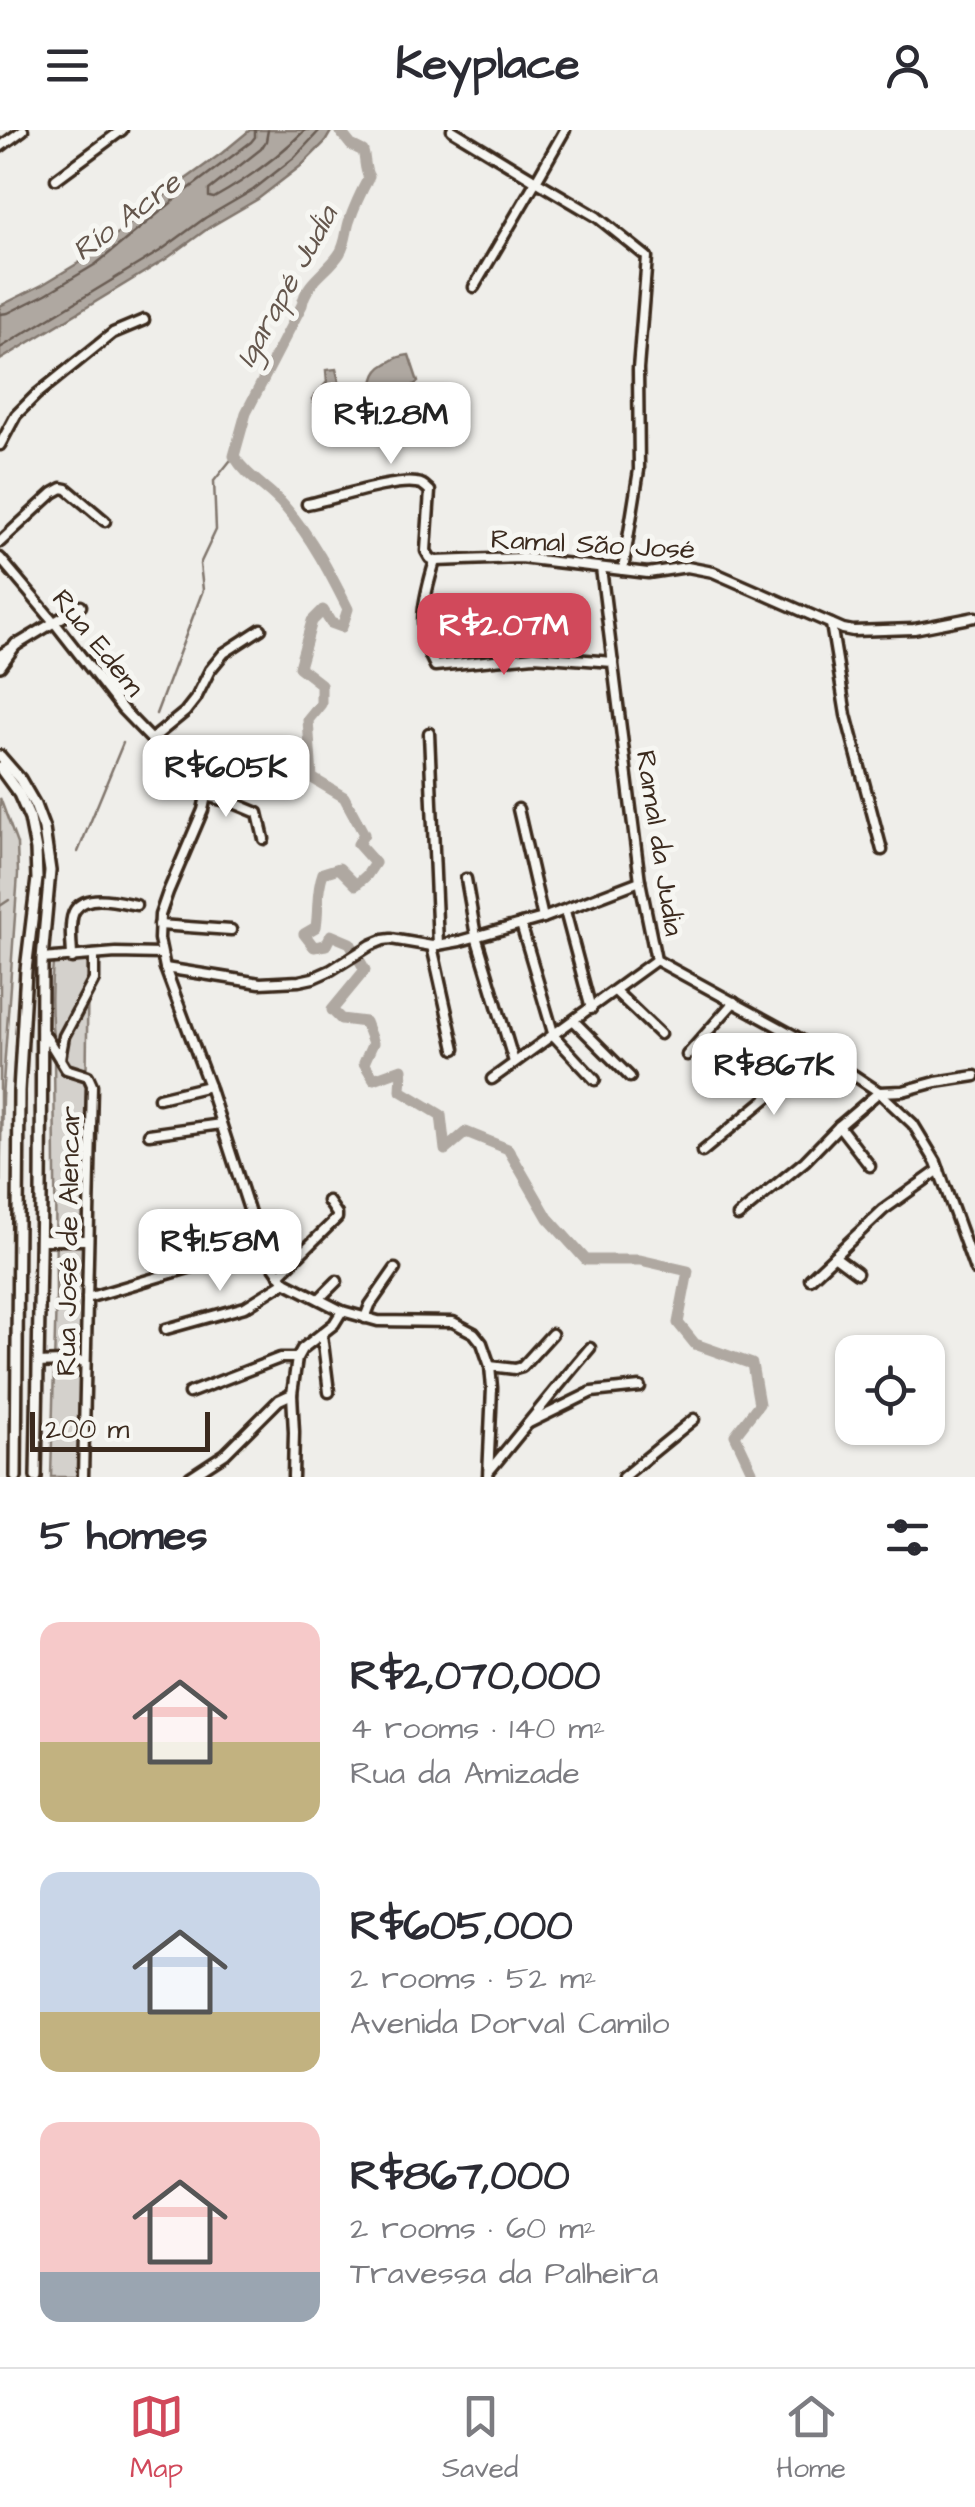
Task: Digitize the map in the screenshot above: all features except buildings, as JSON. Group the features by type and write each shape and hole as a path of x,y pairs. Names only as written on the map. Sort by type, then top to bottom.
{"main road":[{"path":"0,666 16,644"},
{"path":"2,759 35,805 46,840 50,890 42,959 36,1477"},
{"path":"2,759 26,810 36,850 37,879 26,970 19,1091 16,1477"},
{"path":"18,1197 31,1194 41,1199"},
{"path":"17,1339 29,1343 38,1336"}],"street":[{"path":"0,147 23,130"},
{"path":"56,179 122,130"},
{"path":"452,130 597,217 647,257 638,369 639,470 623,570"},
{"path":"474,288 563,133 552,130"},
{"path":"0,445 16,415 36,394 113,333 144,320"},
{"path":"307,504 376,488 420,484 430,491 426,546 430,558 436,561 422,612 434,665 534,656 613,662"},
{"path":"0,542 62,488 105,522"},
{"name":"Rua Edem","path":"0,558 123,710 206,796"},
{"name":"Ramal São José","path":"436,561 521,558 648,573 687,567 714,572 853,631 914,629 975,617"},
{"name":"Ramal da Judia","path":"601,568 640,882 656,960 795,1036 880,1092 920,1133 940,1170 975,1270"},
{"path":"0,656 81,606"},
{"path":"830,624 846,715 882,850"},
{"path":"152,740 185,712 224,653 261,629"},
{"path":"429,733 435,945 455,1049"},
{"path":"264,839 258,813 206,796 158,925 165,968 209,1086 262,1250 282,1279 342,1311 398,1323 453,1322 474,1333 490,1366 488,1474"},
{"path":"518,810 543,918"},
{"path":"466,879 476,936 514,1062"},
{"path":"165,968 270,983 313,978 372,945 391,939 435,945 476,936 543,918 640,882"},
{"path":"72,958 73,916 78,907 102,900 136,905"},
{"path":"565,910 591,1010"},
{"path":"521,924 554,1036 594,1080"},
{"path":"158,925 231,930"},
{"path":"42,959 116,952 161,954"},
{"path":"60,1059 64,1036 94,980 94,955"},
{"path":"492,1080 656,960"},
{"path":"615,991 660,1034"},
{"path":"688,1055 734,1002"},
{"path":"574,1021 630,1077"},
{"name":"Rua José de Alencar","path":"42,1030 66,1069 88,1076 92,1085 83,1477"},
{"path":"702,1152 820,1054"},
{"path":"738,1216 880,1092 975,1076"},
{"path":"159,1098 209,1086"},
{"path":"150,1134 221,1124"},
{"path":"840,1126 870,1166"},
{"path":"810,1279 884,1210 940,1170"},
{"path":"166,1328 245,1307 282,1279 337,1218 328,1201"},
{"path":"40,1240 88,1240"},
{"path":"87,1298 262,1250"},
{"path":"834,1256 857,1273"},
{"path":"365,1318 395,1269"},
{"path":"319,1300 337,1281"},
{"path":"293,1477 292,1394 296,1358 334,1324 342,1311"},
{"path":"490,1366 522,1367 552,1334"},
{"path":"322,1335 329,1392"},
{"path":"488,1474 539,1406 590,1348"},
{"path":"189,1393 280,1358 296,1358"},
{"path":"38,1363 85,1361"},
{"path":"529,1423 592,1392 640,1387"},
{"path":"190,1477 226,1454 279,1400 292,1394"},
{"path":"622,1477 694,1419"}],"shaded area":[{"path":"0,798 17,844 18,874 2,1098 0,1193"},
{"path":"88,959 81,1477 51,1477 56,1294 52,974 53,963"}],"water":[{"path":"250,130 332,130 302,165 258,199 0,360 0,306 90,256"},
{"path":"409,355 418,382 392,401 374,407 373,383 377,372 395,359"},
{"path":"336,369 344,402 341,413 328,420 318,418 312,399 327,382 326,370"}],"waterway":[{"name":"Igarapé Judia","path":"339,130 351,145 363,151 369,177 351,216 342,249 308,289 246,413 234,456 295,519 348,609 342,627 331,623 323,610 312,621 299,667 321,684 321,704 308,720 312,778 344,797 364,834 358,844 375,863 356,885 339,868 323,873 316,927 304,934 314,947 326,945 331,935 350,943 365,970 332,1010 341,1019 365,1022 373,1043 364,1063 374,1079 402,1069 401,1091 441,1115 445,1150 466,1132 508,1149 548,1218 586,1260 640,1260 688,1271 678,1323 695,1344 752,1364 759,1404 735,1435 752,1477"},
{"path":"156,714 203,590 200,564 216,530 214,481 234,456"},
{"path":"78,852 123,743"},
{"path":"0,906 9,900"}],"water label":[{"name":"Río Acre","path":"126,216"}]}
